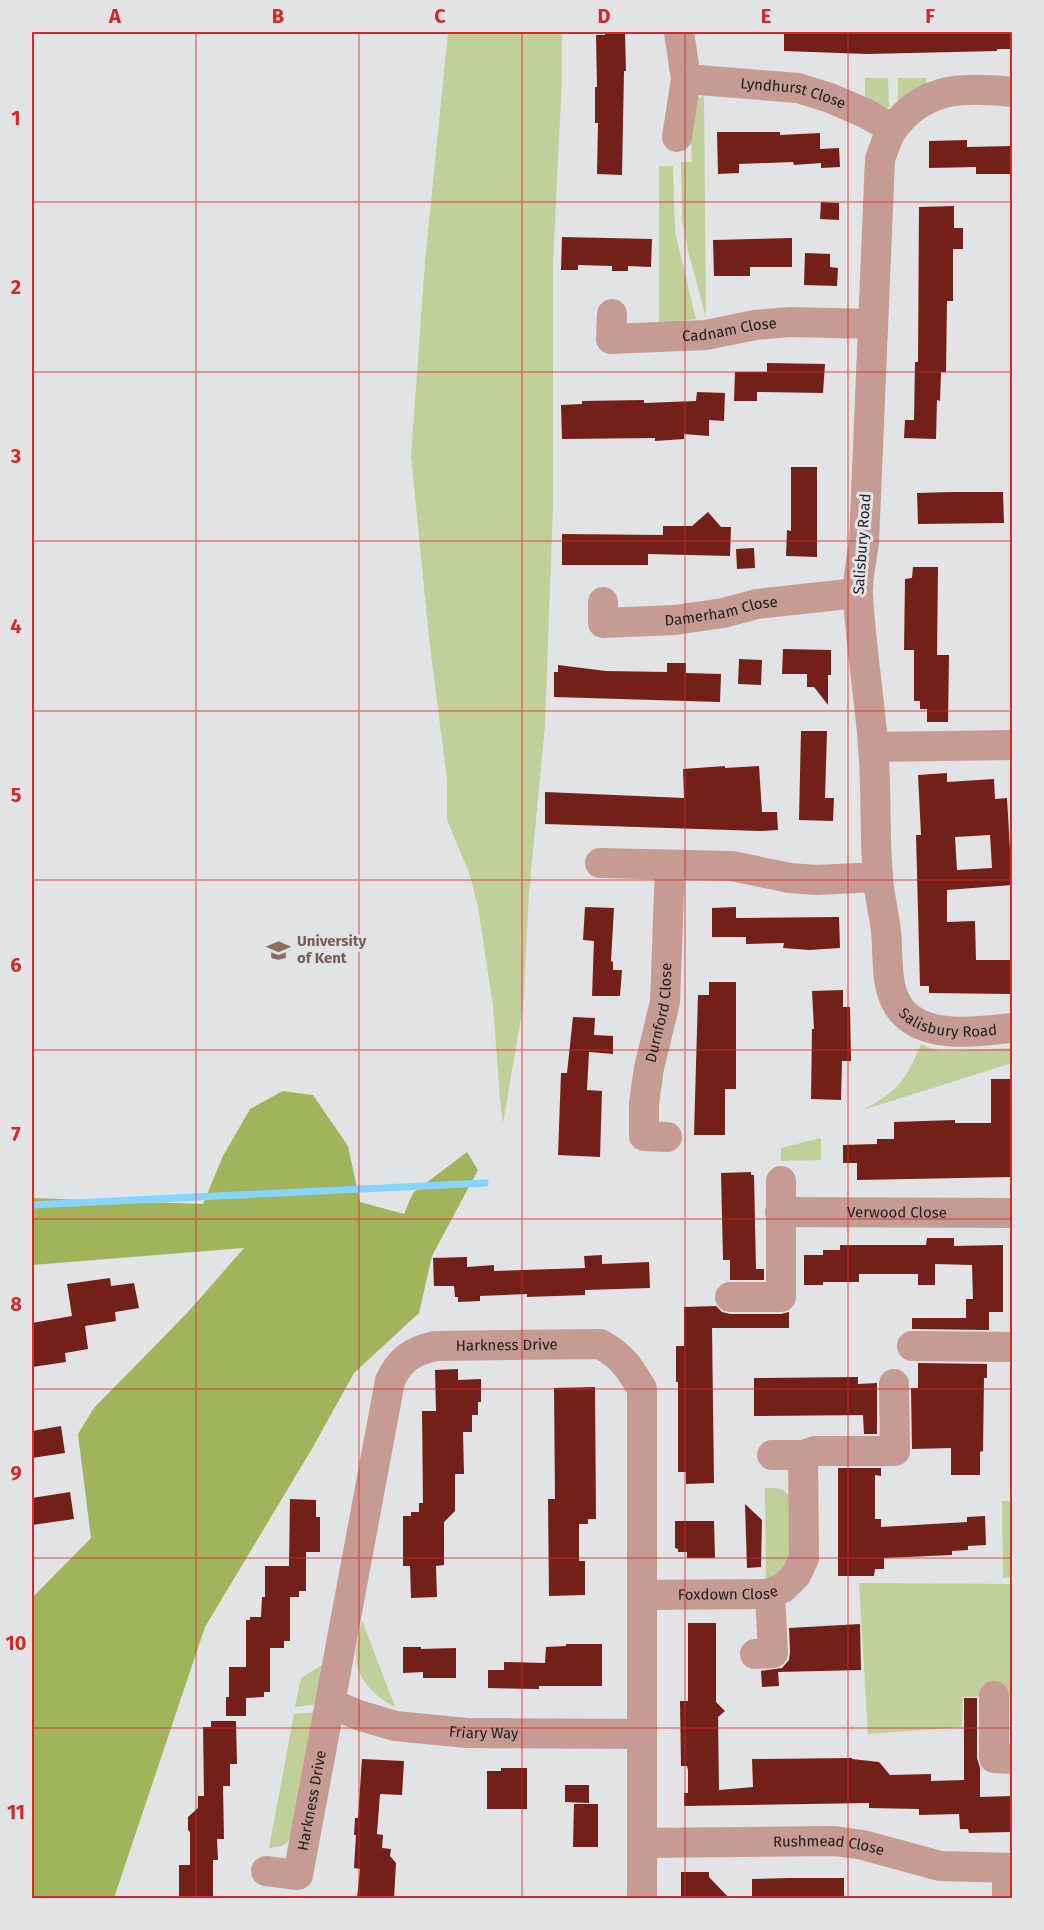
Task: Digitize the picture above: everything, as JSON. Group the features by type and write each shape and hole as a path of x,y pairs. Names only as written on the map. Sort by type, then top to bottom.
{"street":[{"path":"678,137 686,79 679,32"},
{"name":"Lyndhurst Close","path":"686,79 798,88 830,98 865,113 893,129"},
{"name":"Salisbury Road","path":"1012,92 952,90 931,97 911,110 893,129 880,159 864,542 857,593 873,747 878,877 890,983 899,1008 919,1024 958,1033 1012,1028"},
{"name":"Cadnam Close","path":"612,314 611,339 706,335 755,325 790,322 873,324"},
{"name":"Damerham Close","path":"603,602 603,623 633,623 675,620 723,613 757,604 857,593"},
{"path":"873,747 1012,745"},
{"path":"600,863 732,866 790,878 816,880 878,877"},
{"name":"Durnford Close","path":"667,1137 644,1136 644,1102 649,1068 665,1002 670,865"},
{"path":"730,1297 781,1297 781,1181"},
{"name":"Verwood Close","path":"781,1224 1012,1214"},
{"name":"Harkness Drive","path":"267,1871 298,1875 390,1381 396,1368 402,1360 421,1349 435,1346 600,1344 614,1352 628,1365 642,1389 642,1899"},
{"path":"912,1346 1012,1347"},
{"path":"772,1455 803,1455 815,1451 895,1451 894,1384"},
{"name":"Foxdown Close","path":"642,1595 771,1594 783,1588 796,1575 804,1558 803,1455"},
{"path":"754,1654 773,1653 771,1594"},
{"path":"994,1696 994,1758 1012,1759"},
{"name":"Friary Way","path":"330,1703 358,1715 395,1726 467,1733 642,1734"},
{"name":"Rushmead Close","path":"643,1843 835,1841 863,1845 940,1866 1010,1868"},
{"path":"1007,1899 1010,1868"}],"green space":[{"path":"448,32 562,32 553,264 553,506 545,725 529,893 523,1006 503,1123 493,1006 478,907 470,875 447,820 447,780 429,638 411,456 425,262"},
{"path":"865,78 888,78 889,107 882,109 865,104"},
{"path":"898,78 926,78 926,85 898,102"},
{"path":"704,95 706,317 682,220 681,162 692,162 689,103"},
{"path":"659,166 673,166 675,232 696,319 659,325"},
{"path":"921,1044 942,1051 1012,1048 1012,1063 863,1110 885,1097 900,1083 911,1067"},
{"path":"283,1091 313,1095 348,1146 360,1202 404,1214 413,1193 467,1152 478,1170 432,1256 419,1313 354,1373 313,1447 205,1627 114,1898 32,1898 32,1598 91,1538 78,1434 94,1408 188,1312 244,1248 32,1265 32,1198 203,1204 223,1156 250,1109"},
{"path":"821,1138 821,1160 781,1161 781,1148"},
{"path":"765,1488 782,1490 790,1497 793,1559 766,1584"},
{"path":"1002,1501 1012,1501 1012,1577 1003,1578"},
{"path":"859,1583 1012,1584 1012,1696 963,1697 962,1727 868,1734"},
{"path":"362,1620 395,1707 373,1692 358,1670 356,1652"},
{"path":"327,1662 319,1704 295,1707 301,1678"},
{"path":"318,1712 294,1837 282,1846 269,1848 294,1714"}],"building":[{"path":"605,32 625,32 626,71 624,71 622,175 597,174 596,35 605,35"},
{"path":"1012,32 1012,49 867,54 784,51 784,33"},
{"path":"717,132 780,132 780,135 820,133 820,149 839,148 840,167 821,168 821,163 794,165 793,162 739,164 739,173 718,174"},
{"path":"967,140 967,147 1012,146 1012,174 976,174 976,167 929,168 929,141"},
{"path":"821,202 839,203 839,220 820,219"},
{"path":"954,206 954,228 963,228 963,249 953,249 953,301 947,301 946,372 941,372 940,401 937,400 936,439 904,438 905,420 914,420 915,362 918,362 919,207"},
{"path":"562,237 652,239 651,267 628,266 628,271 612,271 612,266 578,265 578,270 561,270"},
{"path":"792,238 792,267 750,267 750,276 714,276 713,240"},
{"path":"805,253 830,254 830,267 838,268 837,286 804,285"},
{"path":"767,363 825,364 823,393 757,392 757,401 734,401 735,372 767,372"},
{"path":"697,392 725,393 724,421 709,420 709,436 684,434 684,439 655,441 655,438 562,439 561,405 582,404 582,401 644,400 644,403 696,401"},
{"path":"791,467 817,467 817,557 786,556 787,530 791,531"},
{"path":"1003,492 1004,523 918,524 917,493"},
{"path":"708,512 721,527 731,527 730,556 648,554 648,565 562,565 562,534 663,535 663,526 692,526"},
{"path":"754,548 755,568 737,569 736,549"},
{"path":"913,567 938,567 937,655 949,655 948,722 927,722 927,709 920,709 920,701 914,701 914,650 904,650 905,579 912,578"},
{"path":"783,649 831,650 828,705 814,687 807,687 807,674 782,674"},
{"path":"739,659 762,660 761,685 738,684"},
{"path":"667,663 686,663 686,673 721,674 720,702 554,697 554,672 558,672 558,665 606,671 667,672"},
{"path":"801,731 827,731 825,798 834,798 833,821 799,820"},
{"path":"725,766 725,768 759,766 762,812 777,812 778,830 545,824 545,792 684,798 683,769"},
{"path":"947,773 947,782 994,779 995,799 1007,798 1012,885 947,890 947,922 975,921 976,960 1012,960 1012,992 1010,994 929,993 929,986 920,986 916,835 921,835 918,775","holes":["990,835 992,868 957,870 955,837"]},
{"path":"585,907 614,908 611,961 613,970 622,970 620,996 592,996 594,941 583,940"},
{"path":"736,907 736,918 839,917 840,948 809,950 783,948 784,943 746,944 746,937 712,937 712,908"},
{"path":"709,982 736,982 736,1089 725,1089 725,1135 694,1135 698,995 709,995"},
{"path":"843,990 843,1007 850,1007 851,1061 842,1061 841,1100 811,1099 812,1029 814,1029 812,991"},
{"path":"573,1017 595,1018 594,1035 613,1036 613,1054 589,1052 587,1090 602,1091 600,1157 558,1155 561,1073 567,1073"},
{"path":"991,1079 1012,1079 1012,1177 857,1180 857,1163 843,1163 843,1145 877,1144 877,1139 894,1139 894,1122 955,1120 955,1123 991,1123"},
{"path":"751,1172 751,1175 754,1175 756,1269 764,1269 764,1280 730,1280 730,1260 723,1260 721,1173"},
{"path":"927,1238 954,1238 954,1246 1003,1245 1003,1312 989,1312 989,1330 912,1329 912,1318 966,1318 966,1299 973,1299 972,1265 935,1264 935,1285 918,1285 918,1274 859,1274 859,1282 823,1282 823,1285 804,1285 804,1255 823,1255 823,1250 840,1250 840,1245 926,1245"},
{"path":"602,1255 602,1264 649,1262 650,1288 585,1290 585,1295 480,1296 480,1301 458,1302 454,1286 434,1286 433,1258 467,1257 467,1267 494,1265 494,1271 585,1268 584,1256"},
{"path":"110,1278 111,1286 134,1283 139,1308 115,1312 116,1321 85,1326 88,1349 65,1353 66,1362 32,1367 32,1323 72,1316 67,1284"},
{"path":"716,1306 722,1312 730,1314 789,1312 789,1328 712,1328 714,1483 686,1484 686,1472 678,1472 676,1346 684,1346 684,1307"},
{"path":"918,1363 987,1364 987,1378 984,1378 983,1451 980,1452 980,1475 951,1475 951,1448 912,1449 911,1388 918,1388"},
{"path":"458,1369 458,1380 481,1379 481,1402 478,1402 478,1415 472,1415 472,1432 463,1432 464,1474 455,1474 455,1511 444,1522 444,1565 436,1566 437,1597 411,1598 410,1566 403,1566 403,1516 411,1516 411,1512 419,1512 419,1503 423,1503 422,1411 436,1411 435,1370"},
{"path":"858,1377 858,1384 877,1383 877,1434 864,1434 863,1415 754,1416 754,1378"},
{"path":"595,1387 596,1519 588,1519 588,1524 579,1524 579,1561 585,1561 585,1595 549,1596 548,1499 555,1499 554,1388"},
{"path":"61,1426 65,1453 32,1458 32,1431"},
{"path":"838,1468 881,1468 881,1476 875,1475 875,1519 881,1519 881,1527 967,1522 967,1517 985,1516 986,1545 968,1546 968,1550 952,1551 952,1555 884,1558 884,1569 875,1569 874,1576 838,1576"},
{"path":"70,1492 74,1519 32,1525 32,1498"},
{"path":"290,1499 316,1500 316,1517 320,1517 320,1552 306,1552 306,1591 299,1591 299,1597 290,1597 290,1641 284,1641 284,1648 270,1648 270,1692 264,1692 264,1697 246,1698 246,1716 226,1716 226,1697 229,1697 229,1667 246,1667 246,1620 250,1620 250,1617 261,1617 262,1597 265,1597 265,1566 289,1566"},
{"path":"745,1504 762,1520 761,1567 747,1568"},
{"path":"675,1521 714,1521 715,1558 687,1558 687,1552 678,1552 675,1548"},
{"path":"688,1623 716,1623 716,1702 725,1711 718,1717 719,1790 753,1787 752,1759 852,1758 879,1762 890,1775 931,1774 931,1781 964,1780 964,1698 977,1698 977,1758 980,1768 980,1797 1012,1796 1010,1832 969,1833 968,1829 960,1829 959,1814 919,1815 919,1809 869,1808 869,1803 684,1806 684,1793 688,1793 688,1770 687,1766 681,1766 680,1701 688,1701"},
{"path":"860,1624 861,1670 778,1672 779,1686 762,1687 761,1671 782,1668 789,1660 789,1628"},
{"path":"566,1644 602,1644 602,1686 539,1686 539,1689 488,1688 488,1670 504,1670 504,1662 545,1663 546,1647 566,1646"},
{"path":"403,1647 456,1648 456,1678 423,1678 423,1672 403,1673"},
{"path":"211,1721 236,1721 237,1764 230,1764 230,1786 223,1786 224,1839 217,1839 218,1860 213,1860 213,1899 179,1899 179,1865 190,1865 188,1817 198,1808 198,1796 204,1796 203,1727 211,1727"},
{"path":"362,1759 404,1761 402,1795 380,1794 377,1834 383,1835 382,1848 391,1849 390,1856 396,1863 394,1899 357,1899 360,1869 354,1868 356,1835 354,1835 355,1818 358,1818"},
{"path":"501,1768 527,1768 527,1809 487,1809 487,1771 501,1771"},
{"path":"565,1785 589,1785 589,1803 565,1802"},
{"path":"574,1804 598,1804 598,1847 573,1847"},
{"path":"681,1872 709,1872 709,1877 729,1898 681,1898"},
{"path":"844,1878 844,1899 752,1899 752,1879"}],"waterway":[{"path":"32,1205 485,1183"}],"place":[{"name":"University of Kent","path":"279,950"}]}
